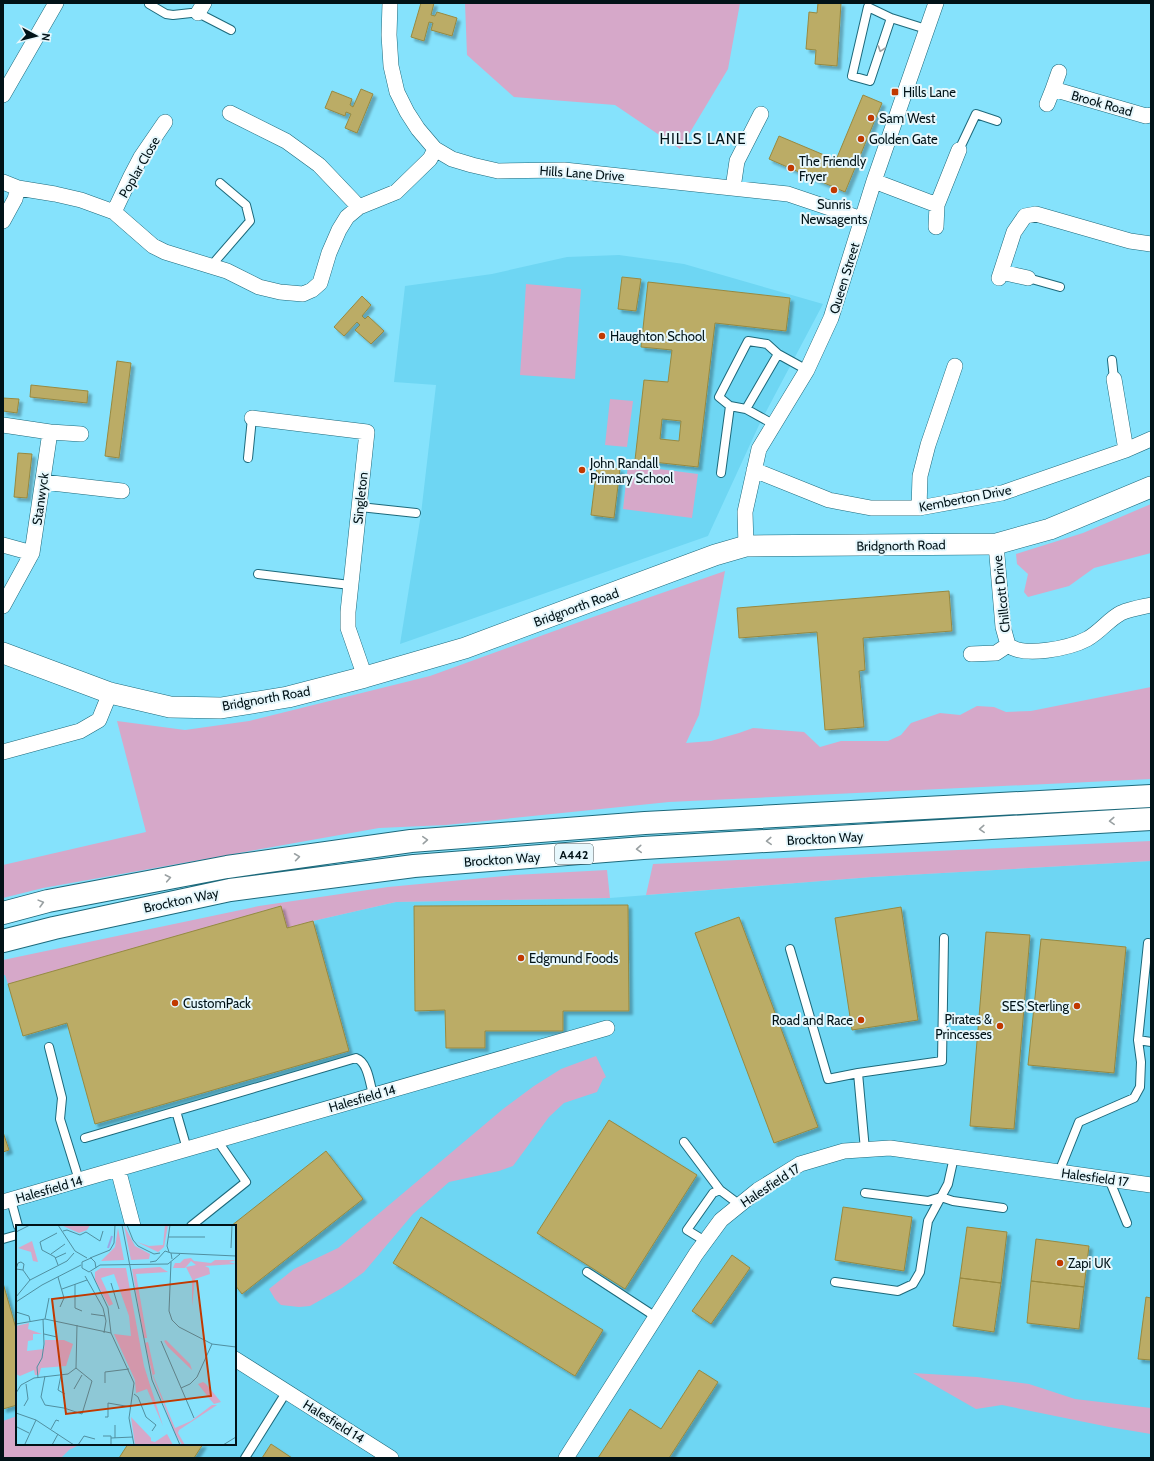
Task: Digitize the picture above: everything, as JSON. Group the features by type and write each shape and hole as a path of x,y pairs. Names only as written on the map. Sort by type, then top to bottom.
{"highway":[{"name":"Brockton Way","path":"3,913 48,901 227,867 411,841 645,823 1151,796"},
{"name":"Brockton Way","path":"3,941 54,928 230,890 414,866 643,848 1151,819"}],"street":[{"path":"3,95 56,3"},
{"name":"Hills Lane Drive","path":"390,3 389,35 391,66 397,92 418,129 435,150 452,159 498,171 564,170 788,194 862,219"},
{"name":"Queen Street","path":"746,546 745,512 759,449 807,370 831,318 874,181 936,3"},
{"name":"Brook Road","path":"1047,104 1059,72"},
{"name":"Brook Road","path":"1053,89 1146,116 1151,115"},
{"path":"230,113 286,141 319,165 359,206"},
{"path":"732,188 737,161 761,114"},
{"name":"Poplar Close","path":"114,212 130,176 165,122"},
{"path":"3,182 18,188 80,200 114,212 153,246 165,252 227,271 259,287 280,292 303,294 312,290 320,283 329,253 339,230 347,217 359,206 396,192 430,159 435,150"},
{"path":"936,226 937,205 959,150"},
{"path":"874,181 937,205"},
{"path":"3,221 15,199 18,188"},
{"path":"1028,278 1000,275 1014,232 1025,216 1036,214 1130,241 1151,244"},
{"path":"919,508 920,476 928,445 956,366"},
{"path":"1114,379 1126,450"},
{"name":"Singleton","path":"252,418 367,432 360,507 350,585 348,628 365,677"},
{"path":"3,425 50,432 81,434"},
{"name":"Stanwyck","path":"3,606 32,553 50,432"},
{"name":"Kemberton Drive","path":"754,470 829,500 871,508 919,508 1002,493 1126,450 1151,439"},
{"path":"42,482 122,491"},
{"name":"Bridgnorth Road","path":"3,653 110,693 170,707 221,708 288,697 365,677 465,648 715,555 746,546 996,544 1050,529 1151,487"},
{"name":"Chillcott Drive","path":"996,544 1003,627 1008,645"},
{"path":"3,545 32,553"},
{"path":"971,654 996,653 1008,645 1013,649 1024,651 1063,649 1088,639 1121,613 1151,604"},
{"path":"3,752 80,731 99,720 110,693"},
{"name":"Halesfield 14","path":"7,1201 606,1028"},
{"name":"Halesfield 17","path":"566,1458 705,1241 721,1220 758,1190 800,1164 844,1151 890,1148 1151,1185"},
{"path":"118,1169 133,1225"},
{"name":"Halesfield 14","path":"236,1360 390,1458"}],"lane":[{"path":"149,4 166,14 173,15 191,13 201,8 231,30"},
{"path":"892,18 870,81 852,76 868,7 892,18 926,29"},
{"path":"959,150 976,114 997,121"},
{"path":"211,266 250,221 246,205 220,183"},
{"path":"1028,278 1060,287"},
{"path":"773,424 746,409 730,406 719,397 748,341 767,344 778,354 807,370"},
{"path":"746,409 778,354"},
{"path":"1112,360 1114,379"},
{"path":"721,473 730,406"},
{"path":"248,458 252,418"},
{"path":"360,507 416,513"},
{"path":"258,574 350,585"},
{"path":"790,949 828,1079 858,1073 942,1061 944,938"},
{"path":"1059,1172 1079,1122 1134,1098 1140,1087 1141,1062 1138,1040 1148,943"},
{"path":"1138,1040 1151,1042"},
{"path":"49,1046 62,1098 60,1119 79,1180"},
{"path":"85,1138 356,1058 360,1059 364,1066 373,1095"},
{"path":"858,1073 865,1150"},
{"path":"176,1111 187,1149"},
{"path":"192,1225 246,1182 217,1140"},
{"path":"684,1142 720,1190 740,1204"},
{"path":"835,1282 898,1291 913,1284 920,1272 928,1221 948,1184 954,1157"},
{"path":"1109,1179 1126,1223"},
{"path":"705,1241 687,1230 713,1193 720,1190"},
{"path":"865,1193 928,1201 941,1197 953,1201 1003,1208"},
{"path":"7,1201 18,1225"},
{"path":"3,1239 16,1235"},
{"path":"587,1272 656,1317"},
{"path":"245,1458 287,1392"}],"shaded area":[{"path":"465,3 740,3 728,69 680,149 615,105 514,97 467,55"},
{"path":"619,255 684,264 823,304 759,425 708,536 400,644 421,514 436,385 394,382 405,286 492,274 567,257"},
{"path":"526,284 581,289 575,379 520,375"},
{"path":"610,399 633,401 627,447 605,445"},
{"path":"628,465 698,474 692,518 623,509"},
{"path":"1151,504 1151,553 1094,568 1069,586 1028,597 1024,592 1028,574 1017,564 1016,554 1083,533"},
{"path":"725,571 699,715 686,743 711,741 753,728 804,732 820,747 841,741 888,741 901,735 911,723 940,713 960,715 977,706 994,707 1006,712 1031,711 1151,687 1151,779 669,802 446,825 379,828 43,888 3,898 3,865 146,832 117,721 185,730 249,721 430,676"},
{"path":"1151,841 1151,861 872,877 646,895 653,864"},
{"path":"1151,861 1151,1458 3,1458 3,975 5,974 9,984 281,906 287,928 396,902 610,898 872,877"},
{"path":"607,870 610,898 396,902 287,928 280,906 8,984 5,975 3,975 3,960 259,906 388,887 514,875"},
{"path":"596,1056 606,1077 603,1079 597,1092 564,1103 549,1117 513,1166 499,1171 449,1182 413,1214 364,1272 342,1288 310,1306 299,1307 281,1305 275,1299 269,1289 294,1269 338,1248 503,1109 534,1086 561,1069"},
{"path":"913,1373 977,1377 1029,1384 1075,1399 1151,1408 1151,1434 1002,1405 976,1409"},
{"path":"16,1416 16,1445 79,1445 69,1450 61,1458 3,1458 3,1421"}],"building":[{"path":"421,3 434,3 431,15 435,16 437,12 457,18 452,36 431,30 433,23 429,22 424,41 411,37"},
{"path":"818,3 841,3 837,66 815,64 816,50 806,49 809,12 817,13"},
{"path":"361,89 373,94 357,133 345,128 351,114 346,112 345,116 325,108 332,91 352,99 350,105 353,107"},
{"path":"863,95 882,103 845,192 769,159 779,136 836,160"},
{"path":"622,277 641,279 636,311 618,309"},
{"path":"648,282 790,298 786,331 715,323 698,467 635,460 644,380 668,382 672,350 641,347","holes":["662,419 681,421 679,441 660,439"]},
{"path":"362,296 371,305 362,316 365,319 368,316 384,331 371,344 355,330 360,325 357,322 344,336 334,327"},
{"path":"117,361 131,363 119,458 105,456"},
{"path":"31,385 88,391 87,403 30,397"},
{"path":"3,398 19,399 17,413 3,411"},
{"path":"18,453 32,454 27,498 14,497"},
{"path":"597,466 620,469 614,518 591,515"},
{"path":"949,591 952,631 863,638 865,670 859,671 864,727 825,730 817,632 739,638 737,608"},
{"name":"Edgmund Foods","path":"628,905 629,1011 563,1011 563,1031 485,1031 485,1048 446,1048 445,1010 415,1011 414,906"},
{"name":"CustomPack","path":"281,906 287,928 313,921 349,1051 95,1124 67,1023 23,1036 8,984"},
{"path":"901,907 918,1020 852,1030 835,918"},
{"path":"739,917 818,1127 774,1143 695,933"},
{"name":"Pirates & Princesses","path":"986,932 1030,935 1014,1129 970,1126"},
{"name":"SES Sterling","path":"1041,939 1126,947 1114,1073 1028,1065"},
{"path":"609,1120 697,1175 625,1289 537,1233"},
{"path":"3,1132 9,1150 3,1152"},
{"path":"326,1151 363,1199 242,1294 236,1286 236,1225 232,1225"},
{"path":"843,1207 912,1217 904,1271 835,1260"},
{"path":"421,1217 603,1330 575,1376 393,1263"},
{"path":"967,1227 1007,1232 1001,1283 960,1278"},
{"name":"Zapi UK","path":"1036,1239 1089,1246 1084,1287 1031,1281"},
{"path":"732,1255 750,1268 711,1324 692,1311"},
{"path":"960,1278 1001,1283 994,1332 953,1326"},
{"path":"1031,1281 1084,1287 1079,1329 1027,1323"},
{"path":"3,1283 16,1328 16,1405 3,1409"},
{"path":"1146,1297 1151,1298 1151,1360 1138,1359"},
{"path":"699,1370 718,1382 669,1458 598,1458 630,1409 661,1429"},
{"path":"271,1444 292,1458 262,1458"},
{"path":"127,1445 202,1445 194,1458 119,1458"}],"place":[{"name":"Hills Lane","path":"895,92"},
{"name":"Sam West","path":"871,118"},
{"name":"Golden Gate","path":"861,139"},
{"name":"The Friendly Fryer","path":"791,168"},
{"name":"Sunris Newsagents","path":"834,190"},
{"name":"Haughton School","path":"602,336"},
{"name":"John Randall Primary School","path":"582,470"},
{"name":"Edgmund Foods","path":"521,958"},
{"name":"CustomPack","path":"175,1003"},
{"name":"SES Sterling","path":"1077,1006"},
{"name":"Road and Race","path":"861,1020"},
{"name":"Pirates & Princesses","path":"1000,1026"},
{"name":"Zapi UK","path":"1060,1263"}],"district":[{"name":"HILLS LANE","path":"703,139"}]}
